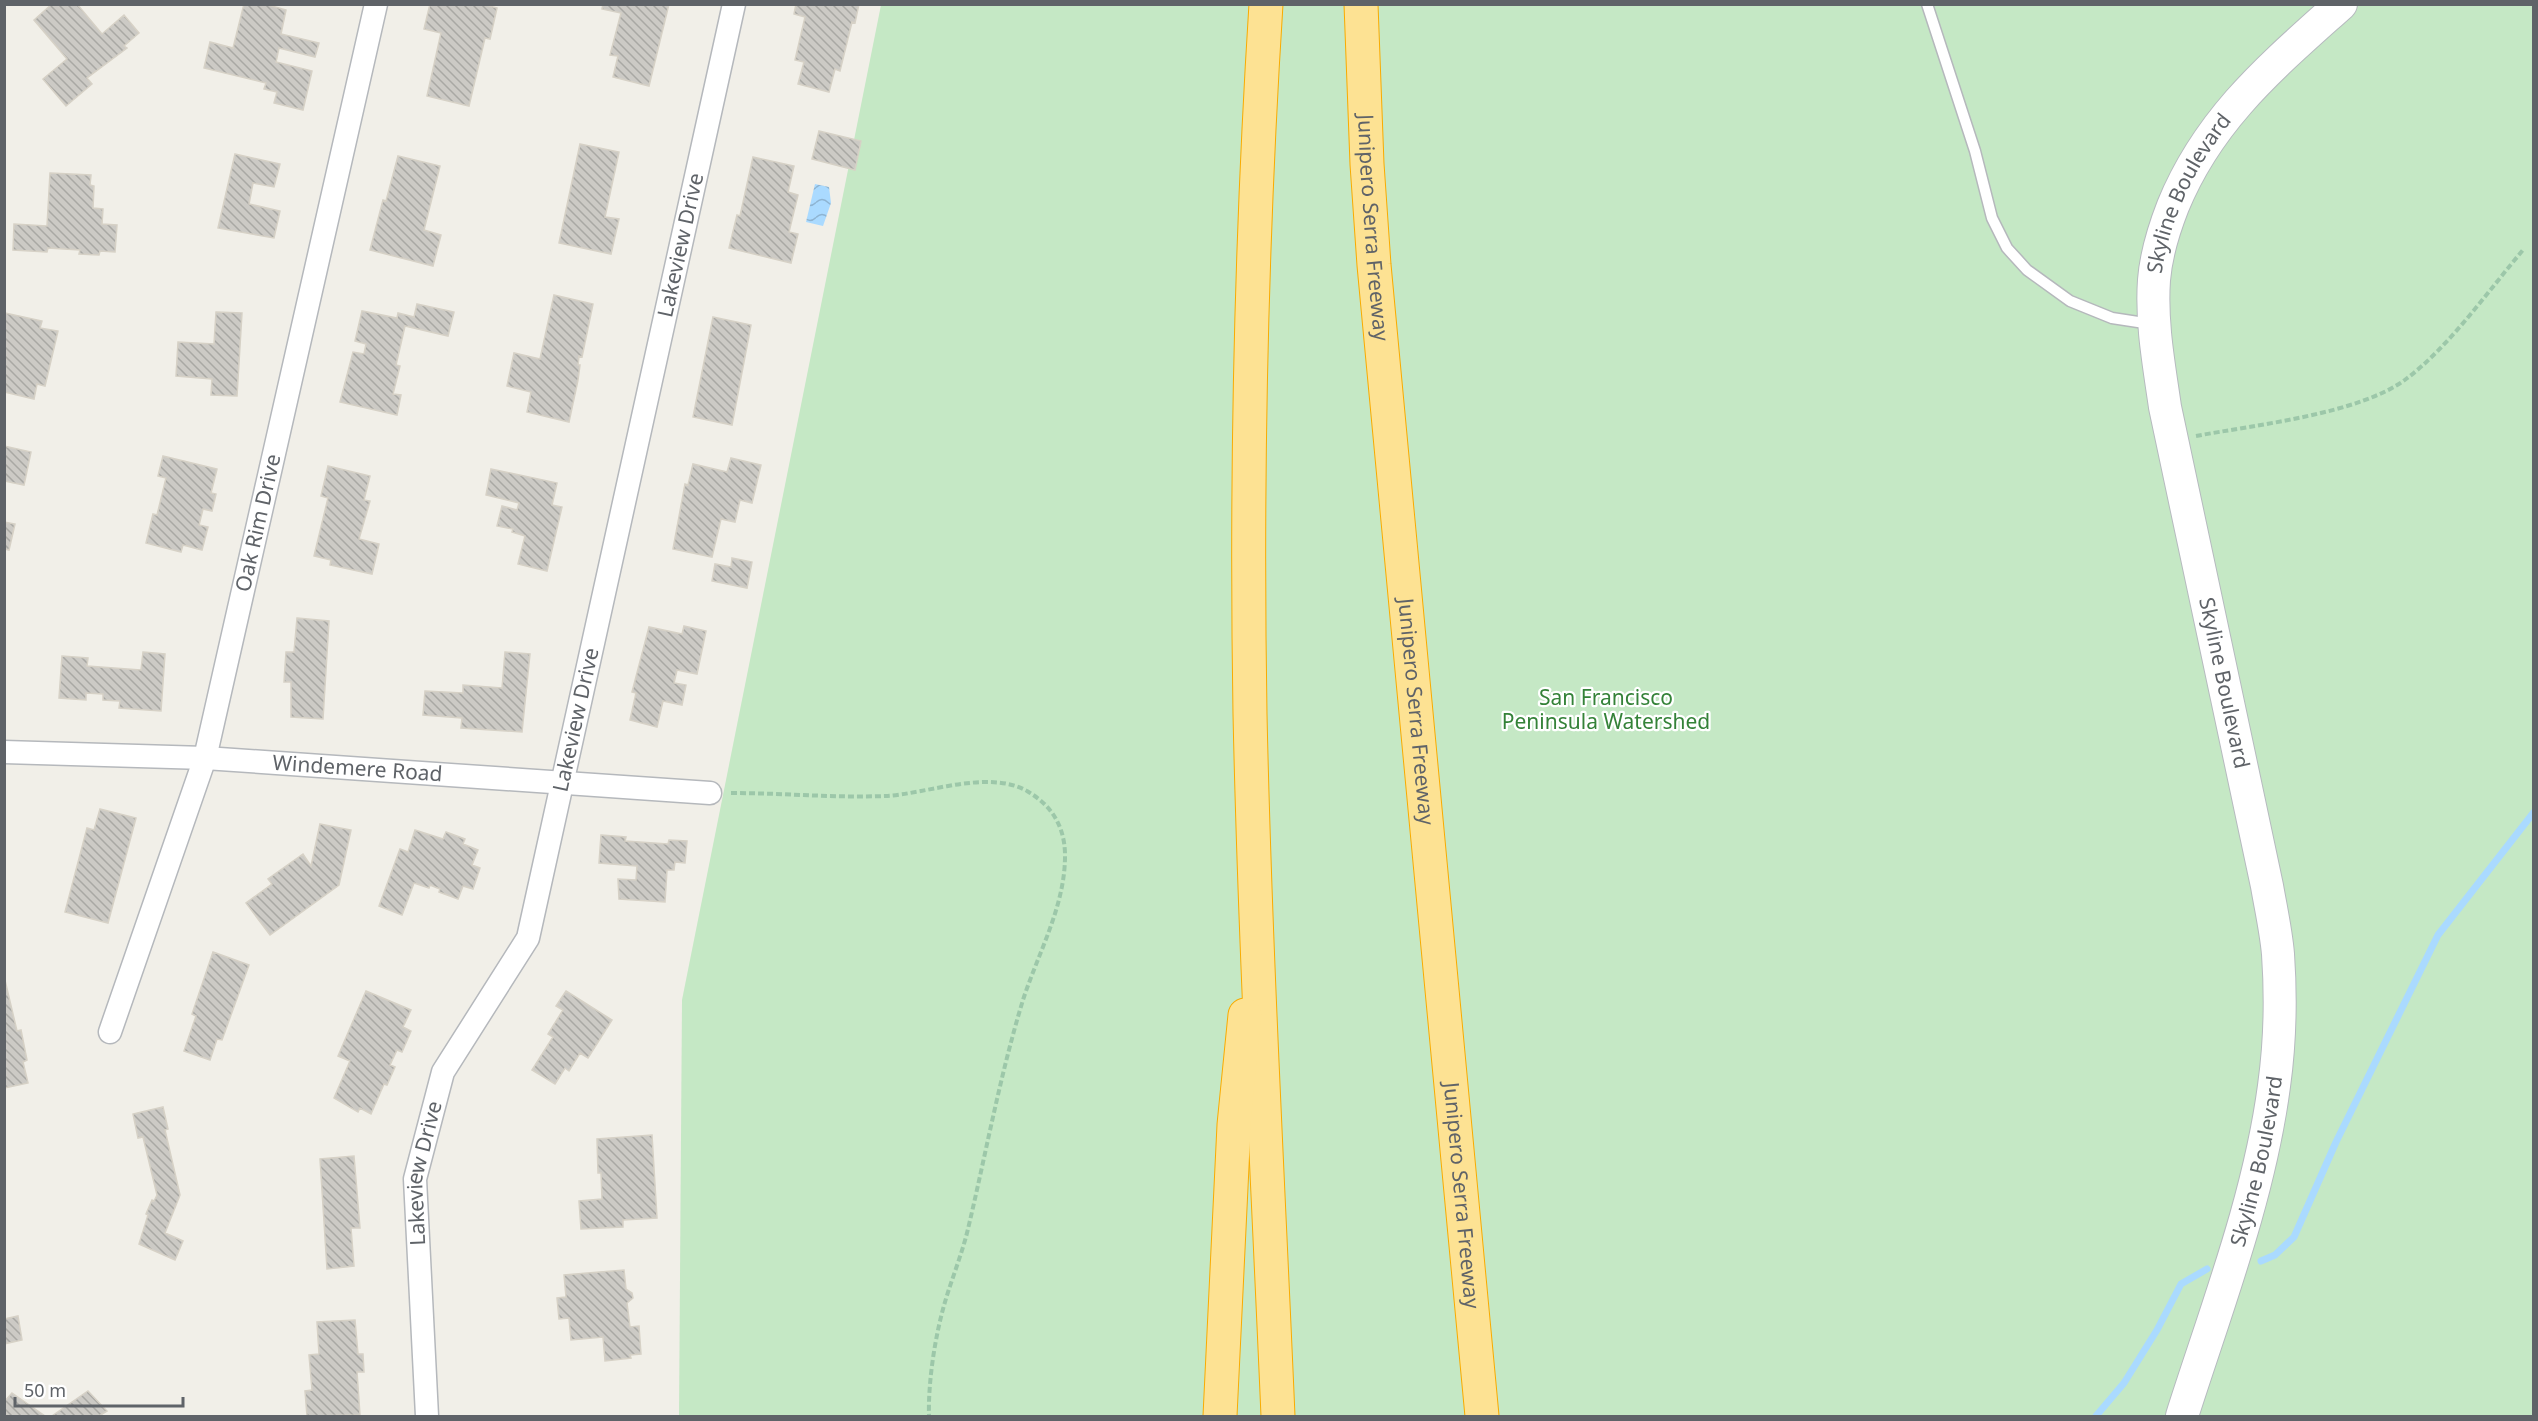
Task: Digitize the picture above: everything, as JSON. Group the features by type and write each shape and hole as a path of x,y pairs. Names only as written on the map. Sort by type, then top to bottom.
{"highway":[{"path":"1266,4 1254,232 1250,420 1250,679 1256,912 1278,1416"},
{"name":"Junipero Serra Freeway","path":"1361,4 1367,165 1375,275 1482,1416"},
{"path":"1220,1416 1234,1125 1256,912"}],"street":[{"name":"Oak Rim Drive","path":"110,1032 205,758 376,4"},
{"name":"Lakeview Drive","path":"427,1416 415,1179 443,1072 528,938 734,4"},
{"name":"Skyline Boulevard","path":"2182,1416 2244,1220 2261,1153 2274,1086 2279,1021 2278,953 2267,886 2165,408 2154,324 2154,279 2164,229 2182,184 2209,136 2242,96 2341,4"},
{"name":"Windemere Road","path":"4,752 205,758 710,793"}],"lane":[{"path":"1928,4 1975,151 1992,218 2007,248 2027,270 2070,301 2112,318 2154,324"}],"path":[{"path":"2172,440 2341,407 2380,393 2406,380 2436,352 2523,250"},
{"path":"710,793 886,796 984,782 1011,785 1026,790 1054,813 1062,830 1065,854 1062,885 1052,923 1024,1000 967,1233 944,1305 937,1341 929,1416"}],"green space":[{"name":"San Francisco Peninsula Watershed","path":"881,5 2533,5 2533,1416 679,1416 682,1000"}],"water":[{"path":"815,184 829,187 831,203 823,226 806,222"}],"building":[{"path":"52,4 77,4 102,34 124,15 139,33 124,46 127,48 87,78 92,84 66,106 43,79 67,59 34,20"},
{"path":"244,4 265,4 286,10 281,34 319,43 315,57 279,48 276,62 312,71 303,110 274,103 277,92 264,89 266,83 204,68 210,42 233,48"},
{"path":"430,4 482,4 497,8 490,39 485,38 469,106 427,96 441,33 424,29"},
{"path":"603,4 669,4 649,86 613,77 618,56 610,55 621,13 602,9"},
{"path":"796,4 859,4 855,23 852,22 840,71 835,69 829,92 798,84 804,62 795,60 805,17 794,14"},
{"path":"819,131 861,141 855,170 812,159"},
{"path":"580,144 619,152 605,217 619,219 611,254 559,243"},
{"path":"235,154 280,164 274,187 253,183 249,204 280,211 274,238 218,228"},
{"path":"398,156 440,166 424,230 441,235 433,266 370,250 383,200 386,201"},
{"path":"753,157 794,166 788,192 798,195 789,232 798,234 791,263 729,248 737,215 740,216"},
{"path":"50,173 91,175 90,185 94,186 93,208 103,209 102,224 117,225 115,252 100,251 99,255 79,254 80,250 48,248 47,252 13,250 14,224 47,226"},
{"path":"554,295 593,304 582,357 579,356 578,380 569,422 527,412 531,392 507,386 514,353 540,359"},
{"path":"417,304 454,312 448,336 405,326 396,365 400,366 393,394 401,395 397,415 340,402 353,352 364,354 366,344 355,341 362,311 397,318 398,313 414,317"},
{"path":"216,312 242,313 237,396 211,395 212,379 176,376 178,342 214,344"},
{"path":"5,313 42,321 40,328 58,331 45,386 37,384 34,399 4,392"},
{"path":"713,317 751,325 732,425 693,417"},
{"path":"4,446 31,452 24,485 4,481"},
{"path":"163,456 217,469 211,493 216,494 212,511 203,509 199,525 208,527 202,550 183,545 181,552 146,543 153,514 157,515 166,478 158,476"},
{"path":"731,458 761,465 752,503 740,500 735,522 721,519 712,557 673,549 685,484 688,485 693,464 727,472"},
{"path":"328,466 370,476 364,500 370,501 359,539 379,544 372,574 330,565 331,560 314,556 328,498 321,496"},
{"path":"491,469 557,483 552,505 562,507 547,571 518,564 525,536 512,532 513,529 497,526 502,506 517,510 519,503 486,495"},
{"path":"4,522 15,524 9,550 4,549"},
{"path":"732,558 752,562 747,588 712,581 715,564 731,567"},
{"path":"297,618 329,621 323,719 291,717 291,682 284,682 286,652 294,652"},
{"path":"684,626 706,631 697,674 677,670 674,683 686,685 682,705 663,701 657,727 630,720 636,693 632,692 649,627 682,634"},
{"path":"143,652 165,654 161,711 119,708 120,701 103,700 103,694 86,693 86,700 59,698 62,656 88,658 87,666 141,670"},
{"path":"505,652 530,654 522,732 461,728 462,718 423,715 425,691 463,693 463,685 502,688"},
{"path":"100,809 136,818 108,923 65,912 87,828 94,830"},
{"path":"320,824 351,830 339,885 270,935 246,903 272,884 268,879 303,854 311,866"},
{"path":"415,830 443,839 446,832 465,839 463,844 478,850 472,865 480,868 473,889 463,886 458,899 439,892 440,889 430,885 429,888 414,883 402,915 379,906 400,849 408,852"},
{"path":"601,835 626,837 625,841 668,844 669,840 687,841 685,863 675,862 674,870 667,870 665,902 619,899 618,879 636,880 637,866 599,863"},
{"path":"213,952 249,965 222,1040 217,1039 210,1060 184,1051 196,1016 192,1014"},
{"path":"4,976 17,1031 21,1030 27,1060 23,1062 28,1083 4,1088"},
{"path":"366,991 411,1010 403,1027 411,1031 402,1052 397,1050 390,1065 395,1067 387,1085 384,1084 371,1114 360,1108 358,1112 334,1098 350,1061 338,1056"},
{"path":"566,991 612,1020 588,1058 580,1053 569,1071 565,1068 555,1084 532,1070 553,1037 548,1034 563,1010 556,1006"},
{"path":"163,1107 168,1129 165,1130 180,1195 165,1233 183,1241 175,1260 139,1244 148,1215 146,1214 152,1200 154,1201 157,1195 143,1137 138,1138 133,1114"},
{"path":"652,1135 657,1218 623,1220 623,1227 581,1229 579,1201 602,1199 601,1173 598,1173 597,1139"},
{"path":"354,1156 360,1228 351,1228 354,1266 327,1269 320,1159"},
{"path":"624,1270 626,1289 632,1293 633,1298 627,1303 630,1327 639,1326 641,1354 630,1355 631,1358 605,1361 603,1337 571,1340 569,1318 559,1319 557,1298 566,1297 564,1275"},
{"path":"18,1316 22,1340 4,1344 4,1319"},
{"path":"355,1320 358,1354 363,1354 364,1372 357,1372 360,1415 307,1416 305,1391 312,1390 309,1355 319,1354 317,1322"},
{"path":"88,1391 107,1411 99,1416 52,1416"},
{"path":"12,1393 45,1416 4,1416 4,1402"}],"waterway":[{"path":"2261,1261 2275,1255 2294,1237 2336,1142 2438,935 2534,812"},
{"path":"2096,1416 2124,1383 2157,1330 2181,1284 2207,1269"}]}
